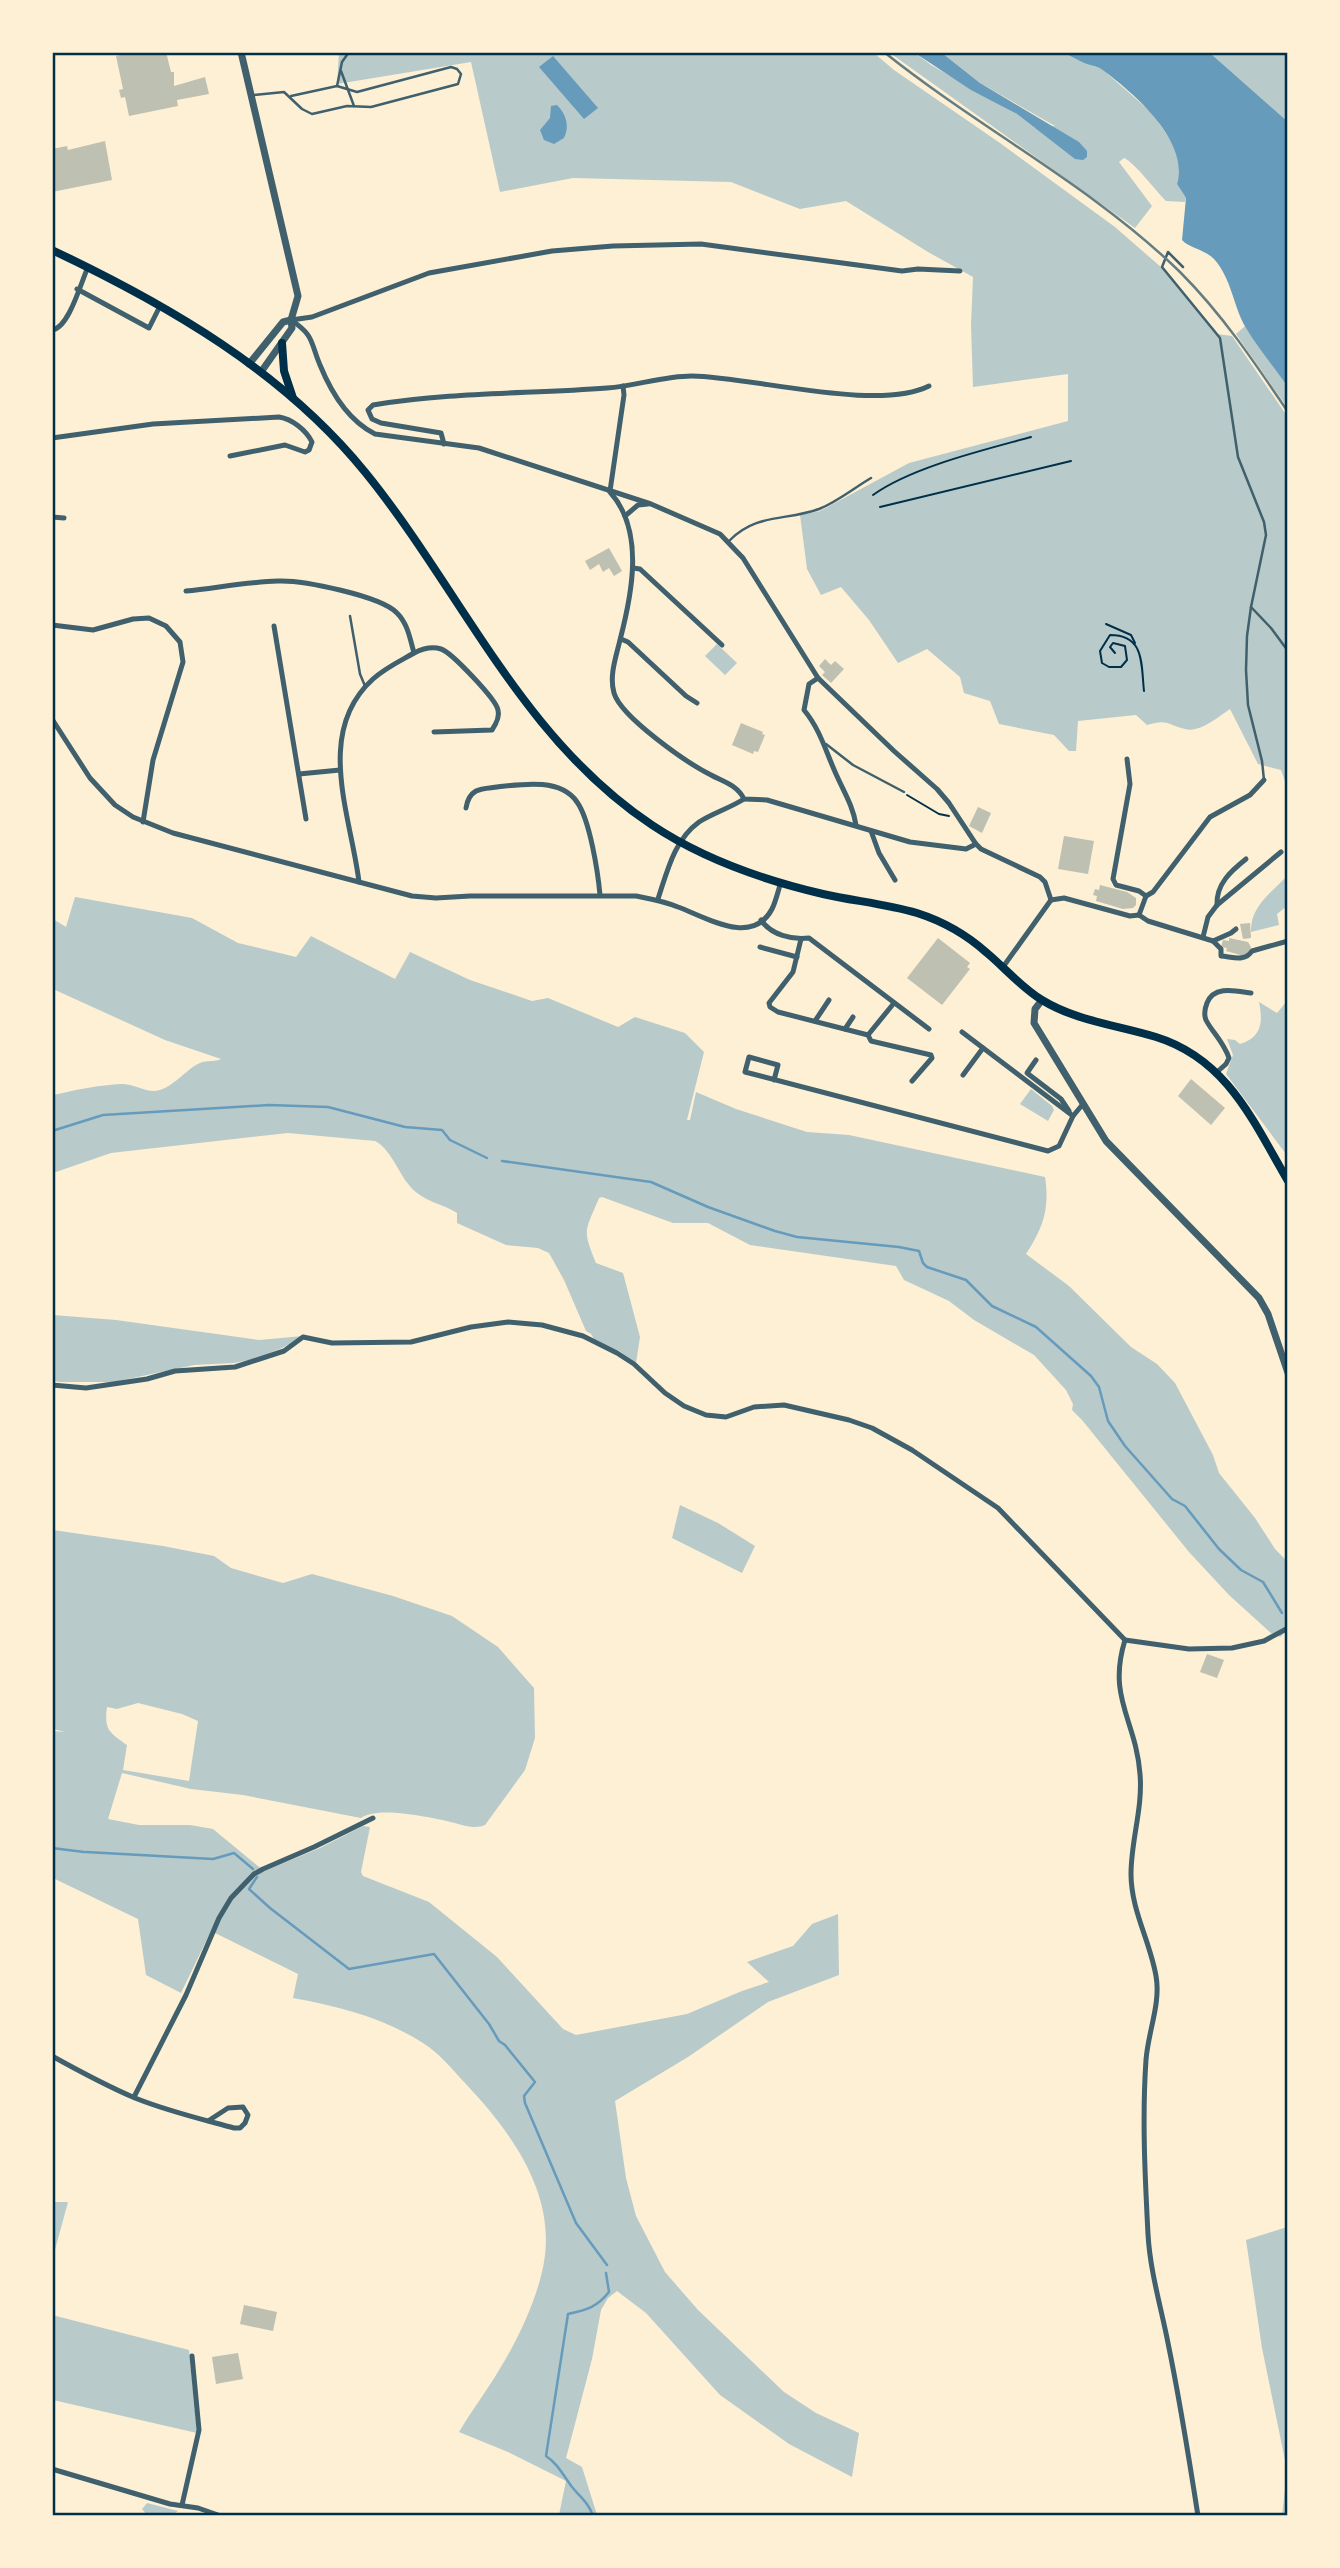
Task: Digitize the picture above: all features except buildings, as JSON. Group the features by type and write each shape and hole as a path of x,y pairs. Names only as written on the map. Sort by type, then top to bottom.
{"main road":[{"path":"52,250 160,306 212,337 261,372 327,430 407,527 520,697 549,734 582,769 630,810 697,851 781,883 896,908 929,918 964,936 1042,1000 1069,1014 1188,1050 1217,1072 1239,1097 1287,1181"},
{"path":"282,343 284,372 293,398"}],"street":[{"path":"241,52 298,296 291,320 292,328 261,372"},
{"path":"249,363 283,322 312,317 429,273 552,251 701,244 902,271 960,271"},
{"path":"52,330 62,326 67,318 88,267"},
{"path":"77,289 149,328 160,306"},
{"path":"291,320 309,334 324,374 349,414 361,426 382,436 479,448 651,504 711,528 729,541 743,558 818,678 937,789 976,844 1045,882 1051,900"},
{"path":"444,444 441,433 381,423 372,419 368,410 373,405 418,400 623,386 694,376 864,395 917,392 929,386"},
{"path":"623,386 610,491 620,503 625,516 633,568 629,605 613,673 615,696 622,708 662,742 739,790 744,799"},
{"path":"52,438 153,424 279,417 293,422 312,442 310,450 305,452 285,445 230,456"},
{"path":"625,516 638,505 651,504"},
{"path":"52,517 64,518"},
{"path":"633,568 640,569 722,645"},
{"path":"186,591 280,581 356,594 382,602 399,615 408,631 414,653"},
{"path":"52,625 93,630 133,619 149,618 166,626 180,642 183,662 153,761 143,822"},
{"path":"274,625 306,819"},
{"path":"621,639 628,642 697,703"},
{"path":"359,882 340,770 341,738 357,697 377,676 414,653 433,648 446,652 489,695 498,709 497,723 492,730 434,732"},
{"path":"818,678 809,684 804,710 825,744 853,809 856,825"},
{"path":"52,719 84,771 123,811 143,822 173,833 427,898 636,896 657,900 734,928 750,926 761,920 772,909 781,883"},
{"path":"1127,759 1130,784 1114,882 1146,896"},
{"path":"299,774 340,770"},
{"path":"1139,915 1146,896 1153,892 1210,817 1250,795 1264,780"},
{"path":"466,808 468,797 477,790 520,784 555,786 568,792 578,803 584,819 599,878 600,895"},
{"path":"657,900 673,856 691,829 709,816 744,799 767,800 910,842 966,849 976,844"},
{"path":"871,831 879,853 895,880"},
{"path":"1203,937 1208,917 1217,905 1281,852"},
{"path":"1217,905 1217,895 1224,880 1247,859"},
{"path":"1003,967 1051,900 1064,898 1130,916 1139,915 1148,921 1203,937 1213,941 1221,949 1221,956 1243,959 1257,949 1287,940"},
{"path":"761,920 772,932 801,939 809,938 929,1029"},
{"path":"1213,941 1236,929"},
{"path":"801,939 793,972 769,1003 770,1007 778,1012 868,1035 871,1041 931,1055 932,1058 912,1082"},
{"path":"760,947 797,957"},
{"path":"1217,1072 1229,1058 1223,1042 1206,1020 1205,1008 1208,1001 1218,992 1227,990 1251,993"},
{"path":"815,1021 829,1000"},
{"path":"1042,1000 1035,1009 1034,1023 1083,1104 1112,1147 1259,1298 1268,1314 1287,1373"},
{"path":"868,1035 894,1003"},
{"path":"845,1029 853,1017"},
{"path":"962,1032 1073,1116"},
{"path":"963,1075 983,1048"},
{"path":"774,1080 778,1065 749,1057 745,1072 774,1080 1048,1151 1059,1146 1073,1116 1083,1104"},
{"path":"1037,1060 1027,1073 1061,1099 1073,1116"},
{"path":"52,1385 86,1388 147,1379 175,1371 235,1367 284,1352 303,1337 332,1343 411,1342 471,1327 508,1322 542,1325 583,1336 617,1353 634,1364 665,1393 684,1406 706,1415 726,1418 754,1407 784,1405 828,1413 872,1428 912,1450 998,1508 1125,1640 1189,1649 1232,1648 1264,1641 1287,1628"},
{"path":"1125,1640 1118,1662 1118,1685 1138,1752 1141,1797 1131,1874 1139,1920 1156,1977 1157,1996 1147,2047 1145,2084 1148,2236 1198,2515"},
{"path":"134,2097 231,1898 254,1874 373,1818"},
{"path":"52,2056 134,2097 208,2121 240,2128 248,2115 243,2107 233,2106 208,2121"},
{"path":"183,2505 199,2430 192,2356"},
{"path":"52,2469 170,2504 221,2515"}],"lane":[{"path":"337,86 341,62 349,52"},
{"path":"251,95 284,92 302,109 312,114 354,106 371,107 458,84 461,74 451,67 378,87 349,91 337,86 290,96"},
{"path":"341,71 354,106"},
{"path":"1173,247 1162,267 1220,338 1238,457 1264,522 1266,535 1247,636 1248,705 1264,780"},
{"path":"1168,253 1183,267"},
{"path":"729,541 744,527 760,521 819,509 871,478"},
{"path":"1251,607 1271,628 1287,652"},
{"path":"350,616 360,674 366,686"},
{"path":"825,744 853,765 904,792"}],"path":[{"path":"873,495 955,458 1031,437"},
{"path":"880,508 1071,461"},
{"path":"1106,624 1131,635 1141,659 1144,691"},
{"path":"1115,653 1110,647 1113,643 1125,646 1127,660 1121,667 1109,667 1102,663 1100,651 1110,635 1127,637 1136,645"},
{"path":"904,792 939,814 958,817"}],"shaded area":[{"path":"339,53 874,53 1115,227 1162,268 1217,334 1232,336 1287,416 1287,787 1281,770 1258,764 1230,709 1209,723 1191,730 1163,722 1147,725 1136,715 1078,721 1076,751 1069,751 1054,735 999,724 990,701 964,693 960,677 927,649 898,663 869,620 841,587 821,595 807,569 800,515 820,511 909,463 1068,421 1068,374 973,387 973,277 846,201 800,209 731,182 573,178 500,192 471,62 337,84"},
{"path":"890,53 915,53 1017,114 1035,128 1055,126 980,83 942,53 1064,53 1102,69 1152,113 1174,145 1181,170 1177,184 1186,198 1185,202 1166,201 1140,171 1124,158 1119,162 1152,206 1135,228"},
{"path":"1210,53 1287,53 1287,121"},
{"path":"1245,326 1287,386 1287,407 1236,334"},
{"path":"717,644 737,663 725,675 705,656"},
{"path":"1287,876 1287,906 1277,914 1279,925 1251,932 1258,908"},
{"path":"75,897 192,918 238,943 296,957 311,936 395,979 410,952 470,980 532,1001 548,998 618,1027 635,1017 685,1033 704,1052 687,1120 690,1120 696,1092 736,1109 807,1132 849,1135 1045,1177 1047,1199 1044,1218 1026,1254 1069,1286 1131,1347 1157,1364 1175,1383 1213,1455 1219,1473 1255,1518 1275,1549 1287,1561 1287,1631 1280,1637 1276,1633 1272,1634 1229,1595 1189,1552 1072,1410 1073,1404 1066,1390 1034,1355 974,1320 949,1301 904,1280 896,1266 750,1245 708,1223 673,1223 599,1198 588,1225 587,1236 596,1263 623,1273 640,1337 636,1363 594,1339 586,1331 549,1253 538,1248 506,1245 457,1223 457,1213 421,1196 411,1187 387,1151 375,1141 288,1133 111,1153 53,1173 53,1095 122,1084 150,1091 160,1090 199,1063 221,1059 165,1040 53,989 53,919 66,927"},
{"path":"1287,1001 1286,1154 1226,1074 1233,1055 1227,1039 1240,1044 1257,1033 1261,1022 1259,1002 1277,1013"},
{"path":"1031,1089 1052,1106 1054,1110 1048,1121 1020,1104"},
{"path":"53,1315 116,1320 259,1340 303,1336 255,1359 234,1363 194,1365 114,1382 60,1382 53,1381"},
{"path":"680,1505 718,1523 755,1546 742,1573 672,1538"},
{"path":"53,1530 214,1556 231,1568 283,1583 312,1574 393,1596 452,1616 498,1647 534,1688 535,1738 525,1770 485,1825 471,1827 428,1817 390,1813 361,1818 243,1795 191,1789 122,1773 108,1819 139,1825 190,1825 213,1829 264,1871 320,1848 363,1826 370,1827 361,1872 363,1876 429,1902 497,1957 563,2029 576,2035 687,2014 769,1982 747,1962 793,1946 812,1924 838,1914 839,1975 768,2002 688,2057 615,2101 626,2178 636,2216 665,2272 698,2310 784,2392 816,2413 859,2433 852,2477 789,2444 720,2395 646,2313 617,2291 608,2298 601,2310 592,2359 566,2458 582,2467 597,2515 559,2515 566,2481 508,2452 459,2432 514,2344 533,2301 542,2272 546,2245 544,2218 538,2193 515,2146 483,2103 429,2047 377,2020 344,2009 293,1998 298,1974 211,1931 181,1993 146,1975 138,1919 53,1878 53,1731 65,1732 53,1729","holes":["138,1703 182,1714 198,1721 189,1781 123,1770 127,1745 109,1730 106,1721 107,1707 117,1709"]},
{"path":"52,2202 68,2202 53,2257"},
{"path":"1287,2227 1288,2515 1282,2516 1287,2470 1262,2348 1246,2240"},
{"path":"52,2315 189,2350 197,2433 53,2400"},
{"path":"147,2503 178,2511 172,2515 147,2515 142,2509"}],"water":[{"path":"915,53 942,53 980,83 1079,142 1087,151 1087,157 1083,160 1075,159 1017,114 971,90"},
{"path":"1064,53 1210,53 1287,121 1287,386 1246,328 1220,267 1210,256 1182,240 1186,198 1177,184 1179,168 1168,136 1157,120 1117,81 1099,68"},
{"path":"553,56 598,108 584,119 539,67"},
{"path":"557,105 565,116 567,129 564,138 554,144 544,140 540,130 550,118 551,106"}],"waterway":[{"path":"52,1131 103,1115 269,1105 328,1107 405,1127 442,1130 450,1140 487,1158"},
{"path":"502,1161 651,1182 708,1207 797,1237 919,1251 927,1267 966,1280 992,1306 1036,1327 1091,1376 1099,1387 1108,1421 1125,1446 1172,1499 1185,1506 1219,1549 1241,1570 1263,1582 1282,1613"},
{"path":"52,1848 84,1852"},
{"path":"86,1852 213,1859 234,1853 253,1869"},
{"path":"257,1877 249,1889 349,1969 434,1954 489,2024 499,2041 535,2082 524,2096 525,2103 576,2223 607,2265"},
{"path":"593,2516 587,2504 546,2456 568,2314 591,2307 605,2297 609,2292 606,2273"}],"railway":[{"path":"884,52 958,107 1073,185 1146,241 1180,272 1210,305 1288,412"}]}
